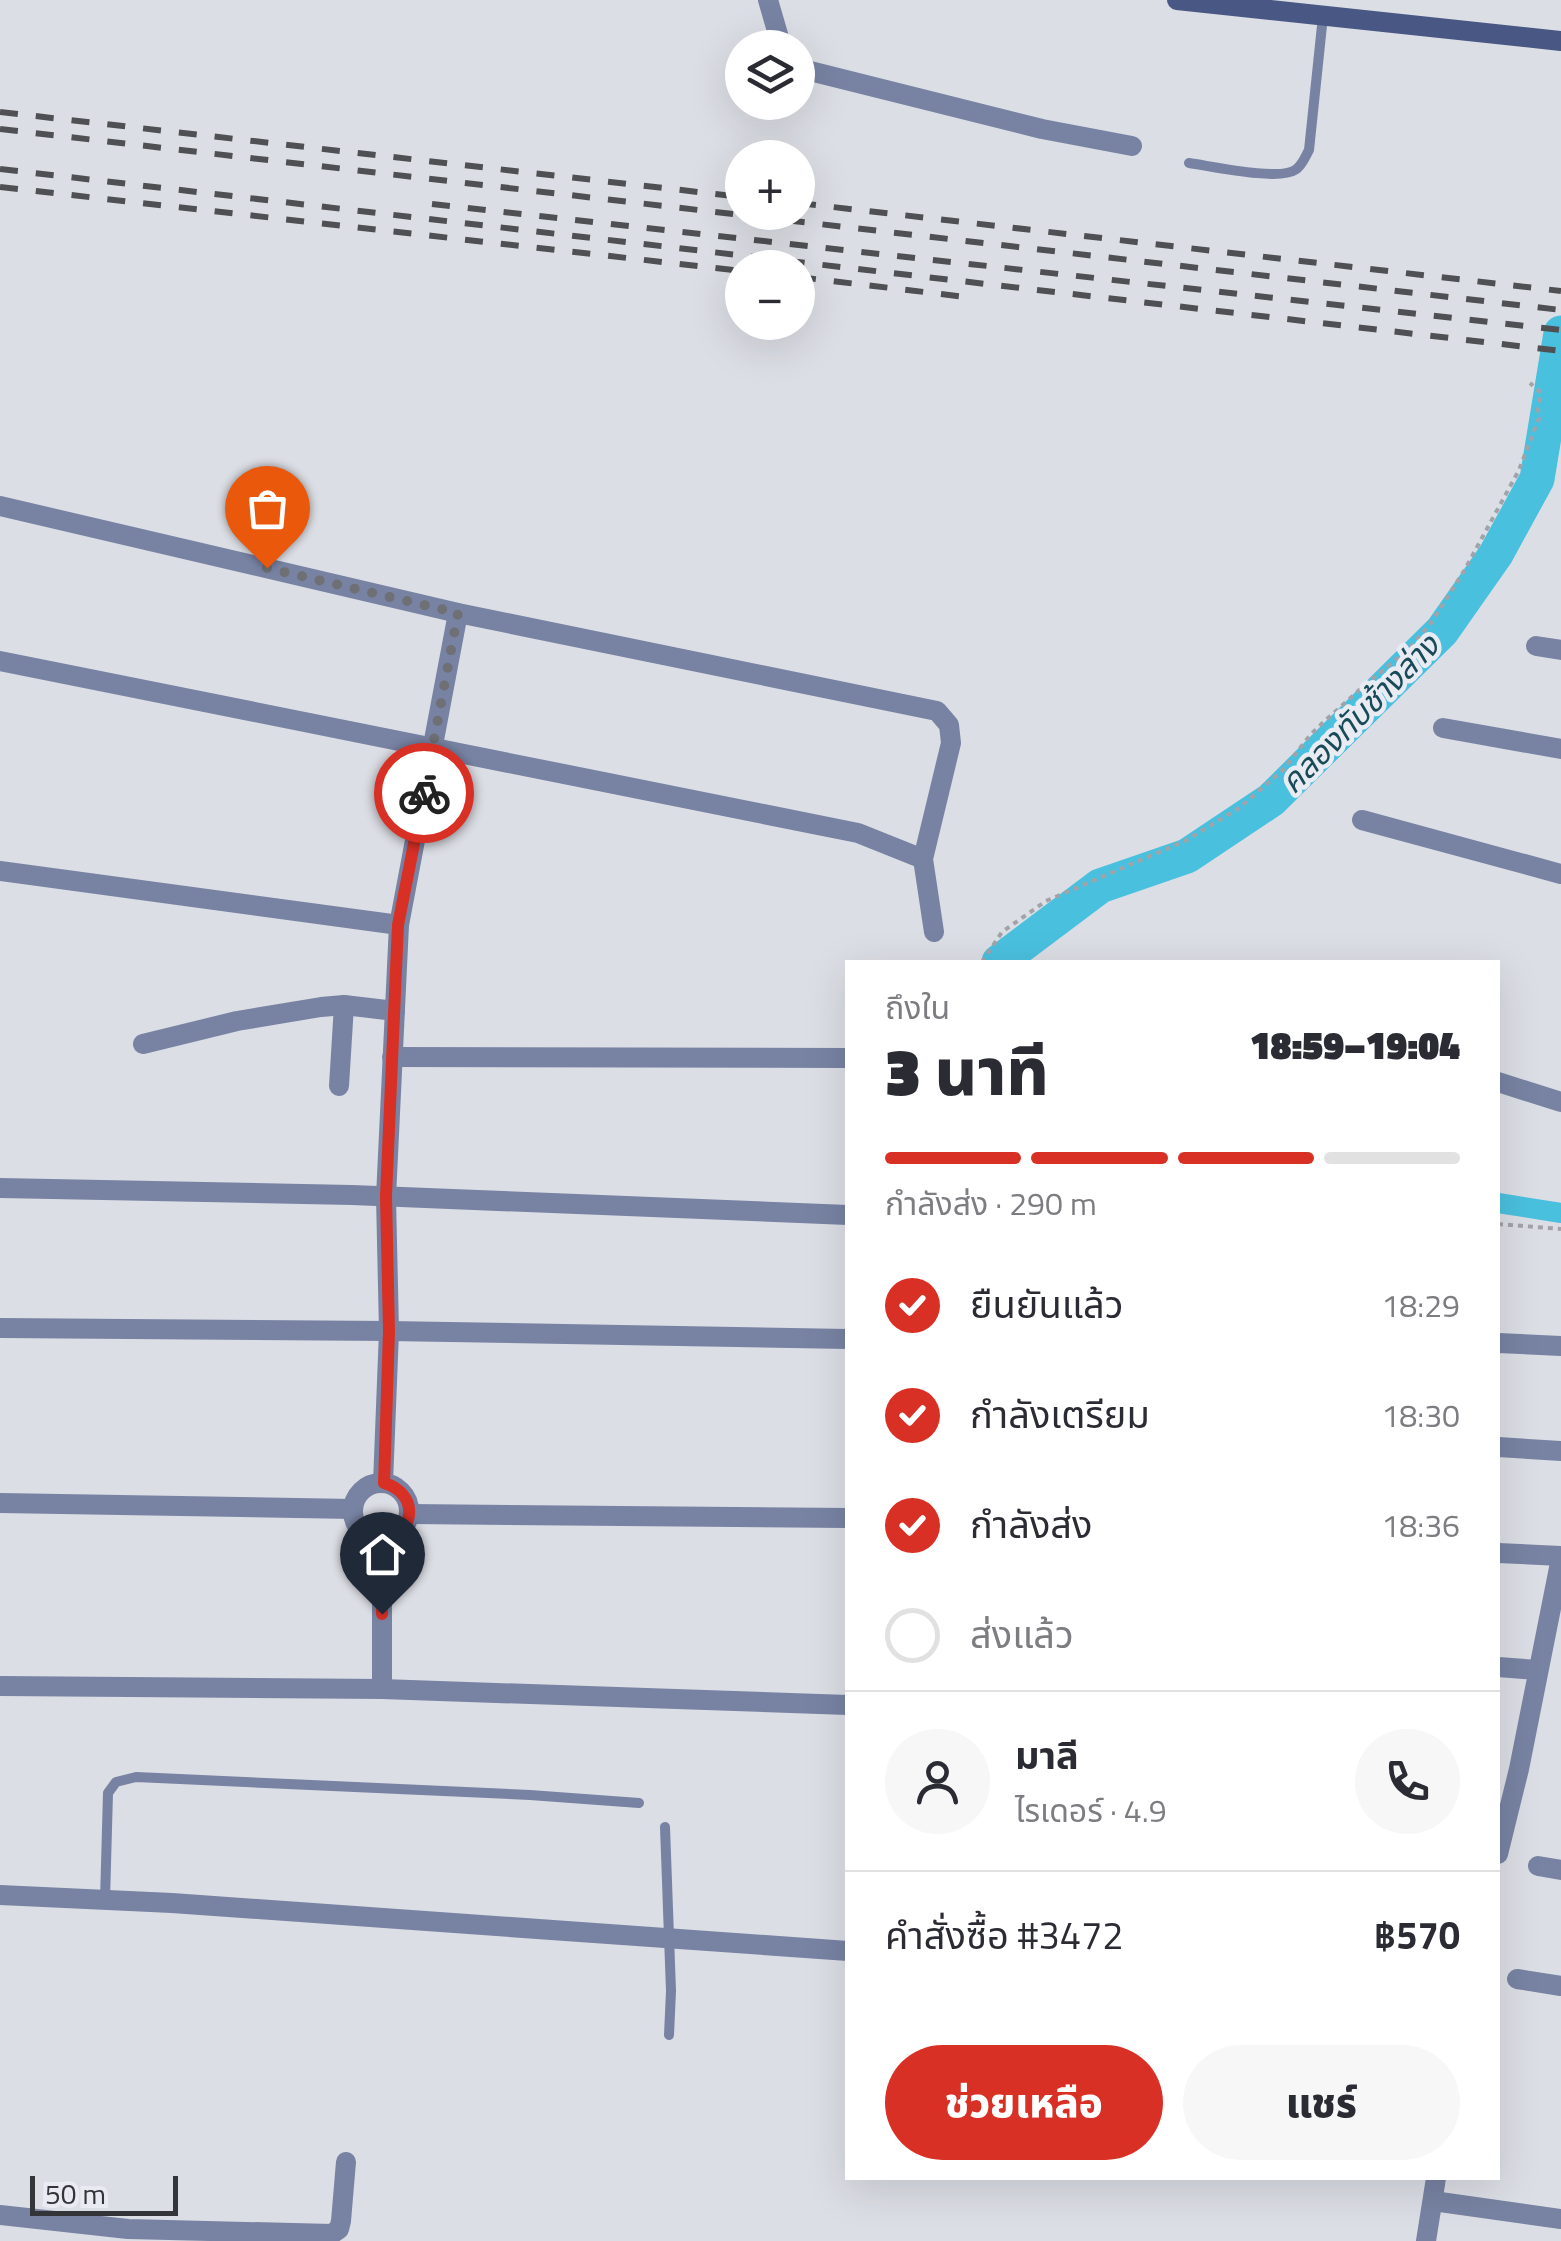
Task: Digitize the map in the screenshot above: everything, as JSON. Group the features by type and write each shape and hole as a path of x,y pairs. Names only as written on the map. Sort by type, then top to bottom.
{"main road":[{"path":"1177,0 1561,41"}],"street":[{"path":"768,0 777,30"},
{"path":"815,72 1042,129 1132,146"},
{"path":"0,506 458,613 937,712 949,725 951,743 922,858 934,932"},
{"path":"384,1483 389,1331 386,1196 398,925 458,613"},
{"path":"1536,646 1561,650"},
{"path":"0,661 858,833 922,858"},
{"path":"1443,728 1561,749"},
{"path":"1362,820 1561,874"},
{"path":"0,870 398,925"},
{"path":"339,1086 344,1006"},
{"path":"143,1044 237,1021 322,1007 395,1011"},
{"path":"392,1057 845,1058"},
{"path":"1500,1083 1561,1102"},
{"path":"0,1188 386,1196 845,1215"},
{"path":"0,1328 845,1339"},
{"path":"1500,1343 1561,1346"},
{"path":"1500,1448 1561,1451"},
{"path":"384,1483 400,1490 409,1514 397,1534 382,1539 372,1538 358,1527 353,1509 366,1487 384,1483"},
{"path":"0,1502 353,1509"},
{"path":"409,1514 845,1518"},
{"path":"382,1539 382,1688"},
{"path":"1500,1553 1561,1557 1520,1770 1500,1846"},
{"path":"1500,1666 1538,1670"},
{"path":"0,1686 382,1688 845,1705"},
{"path":"1500,1768 1520,1770"},
{"path":"1538,1866 1561,1870"},
{"path":"0,1894 845,1951"},
{"path":"1516,1979 1561,1986"},
{"path":"0,2215 128,2229 332,2234 341,2221 346,2162"},
{"path":"1426,2241 1436,2180"},
{"path":"1433,2201 1561,2219"}],"lane":[{"path":"1190,163 1278,176 1294,172 1308,150 1323,16"},
{"path":"105,1900 108,1793 116,1782 136,1777 639,1803"},
{"path":"665,1826 672,1992 669,2035"}],"path":[{"path":"983,960 1002,932 1046,901 1185,841 1239,808 1283,770 1327,719 1408,650 1464,570 1524,459 1539,418 1540,392 1530,383"},
{"path":"1500,1224 1561,1229"}],"waterway":[{"name":"คลองทับช้างล่าง","path":"1002,960 1100,886 1187,856 1271,800 1442,631 1496,554 1537,479 1561,333"},
{"name":"คลองทับช้างล่าง","path":"1500,1203 1561,1213"}],"railway":[{"path":"0,112 725,195"},
{"path":"0,129 1561,310"},
{"path":"0,169 1561,351"},
{"path":"0,187 725,269"},
{"path":"432,204 1561,330"},
{"path":"815,205 1561,291"},
{"path":"815,279 966,297"}],"way so far":[{"path":"267,568 458,613 424,793"}],"route":[{"path":"382,1614 382,1539 403,1529 409,1514 400,1490 384,1483 389,1331 386,1196 398,925 424,793"}]}
